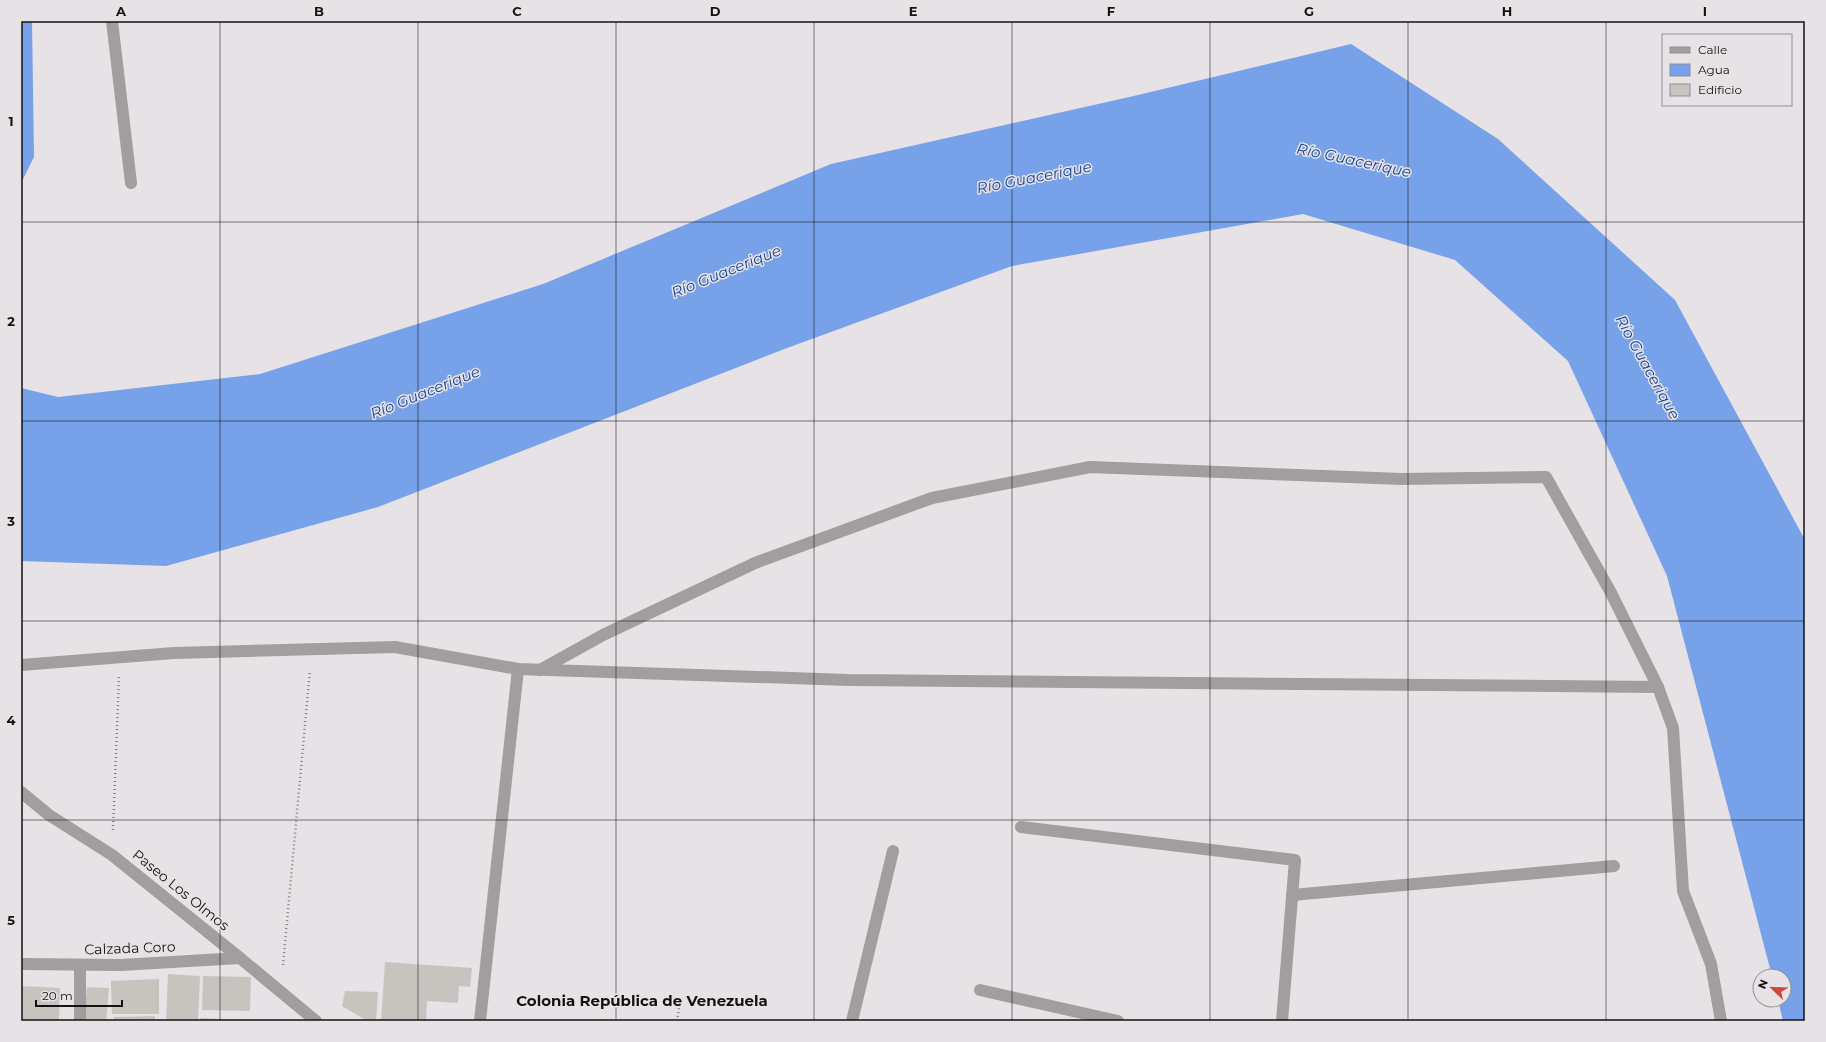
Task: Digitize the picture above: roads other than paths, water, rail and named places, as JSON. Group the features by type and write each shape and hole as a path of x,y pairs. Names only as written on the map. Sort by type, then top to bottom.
{"street":[{"path":"112,21 131,183"},
{"path":"539,670 603,635 763,560 932,498 1090,467 1402,480 1546,477 1610,591 1658,687 1674,728 1683,891 1711,964 1721,1021"},
{"path":"21,665 174,653 395,647 518,669 850,680 1658,687"},
{"path":"480,1021 518,669"},
{"name":"Paseo Los Olmos","path":"21,792 49,815 112,854 316,1021"},
{"path":"1021,827 1294,860 1282,1021"},
{"path":"852,1021 893,851"},
{"path":"1292,895 1614,866"},
{"name":"Calzada Coro","path":"21,964 121,965 240,958"},
{"path":"80,965 80,1021"},
{"path":"980,990 1118,1021"}],"water":[{"path":"21,21 32,21 34,157 21,183"},
{"name":"Río Guacerique","path":"1351,44 1498,139 1675,300 1805,540 1805,1021 1783,1021 1780,1008 1792,1008 1792,968 1770,968 1667,576 1568,361 1455,260 1303,214 1012,266 787,348 378,507 166,566 21,561 21,388 58,397 260,374 543,284 831,164 1138,95"}],"district":[{"name":"Colonia República de Venezuela","path":"642,1000"}]}
